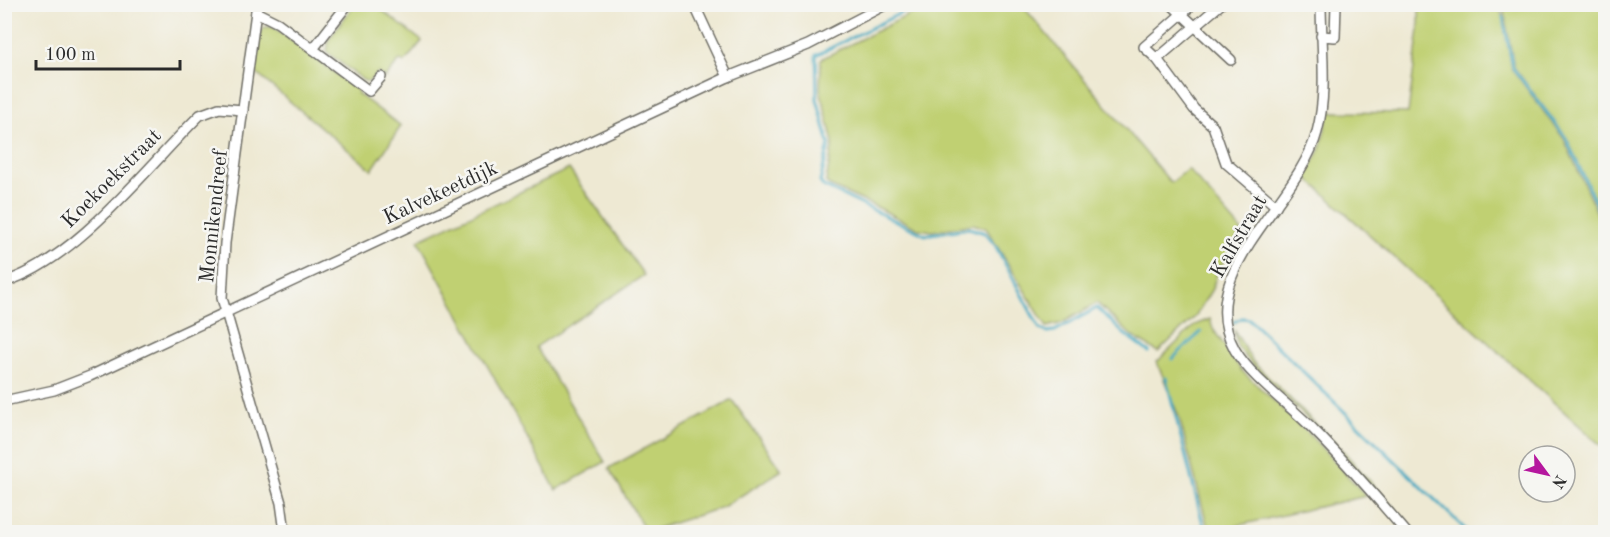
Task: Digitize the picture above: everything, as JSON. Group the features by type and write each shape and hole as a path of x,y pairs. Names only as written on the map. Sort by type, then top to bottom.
{"street":[{"path":"313,49 348,4"},
{"path":"694,4 728,77"},
{"name":"Kalvekeetdijk","path":"4,401 71,384 728,77 808,45 887,4"},
{"path":"1171,4 1231,60"},
{"path":"1193,4 1144,47 1156,58 1194,109 1213,126 1226,163 1276,206"},
{"path":"1156,58 1221,4"},
{"name":"Kalfstraat","path":"1321,4 1322,97 1317,132 1300,168 1234,270 1226,288 1224,316 1230,340 1248,368 1316,431 1406,532"},
{"path":"1321,36 1335,37 1336,4"},
{"path":"257,8 369,91 381,77"},
{"name":"Monnikendreef","path":"257,8 225,243 222,281 226,312 281,503 285,532"},
{"name":"Koekoekstraat","path":"4,282 31,271 71,245 200,115 219,108 243,110"}],"green space":[{"path":"354,5 375,5 422,41 404,63 400,60 385,78 378,73 368,82 363,80 327,52 329,39"},
{"path":"928,5 1022,5 1171,183 1188,169 1242,231 1219,268 1212,289 1195,317 1158,352 1133,337 1097,303 1062,323 1047,327 986,228 973,224 933,231 918,229 826,182 833,142 820,89 821,59"},
{"path":"1419,5 1500,5 1512,69 1564,139 1605,231 1605,449 1306,177 1320,150 1329,112 1408,113 1419,29"},
{"path":"1503,5 1605,5 1605,223 1567,138 1514,67"},
{"path":"265,27 273,27 357,89 358,94 401,126 372,170 251,69 255,44 258,43 259,34"},
{"path":"569,169 644,275 536,347 605,462 556,490 418,240"},
{"path":"1210,319 1213,329 1241,370 1311,436 1366,496 1209,532 1179,417 1157,362 1195,325"},
{"path":"1234,330 1253,362 1345,453 1415,532 1411,532 1319,430 1251,364 1237,346"},
{"path":"732,400 782,470 723,507 646,532 609,468"}],"waterway":[{"path":"919,4 816,55 817,99 829,144 820,182 823,186 925,235 969,228 985,233 995,245 1040,329 1047,332 1055,331 1097,308 1123,333 1149,352"},
{"path":"1503,17 1513,68 1566,138 1606,226"},
{"path":"1234,322 1242,318 1249,319 1468,532"},
{"path":"1172,359 1201,332"},
{"path":"1166,378 1205,532"}]}
